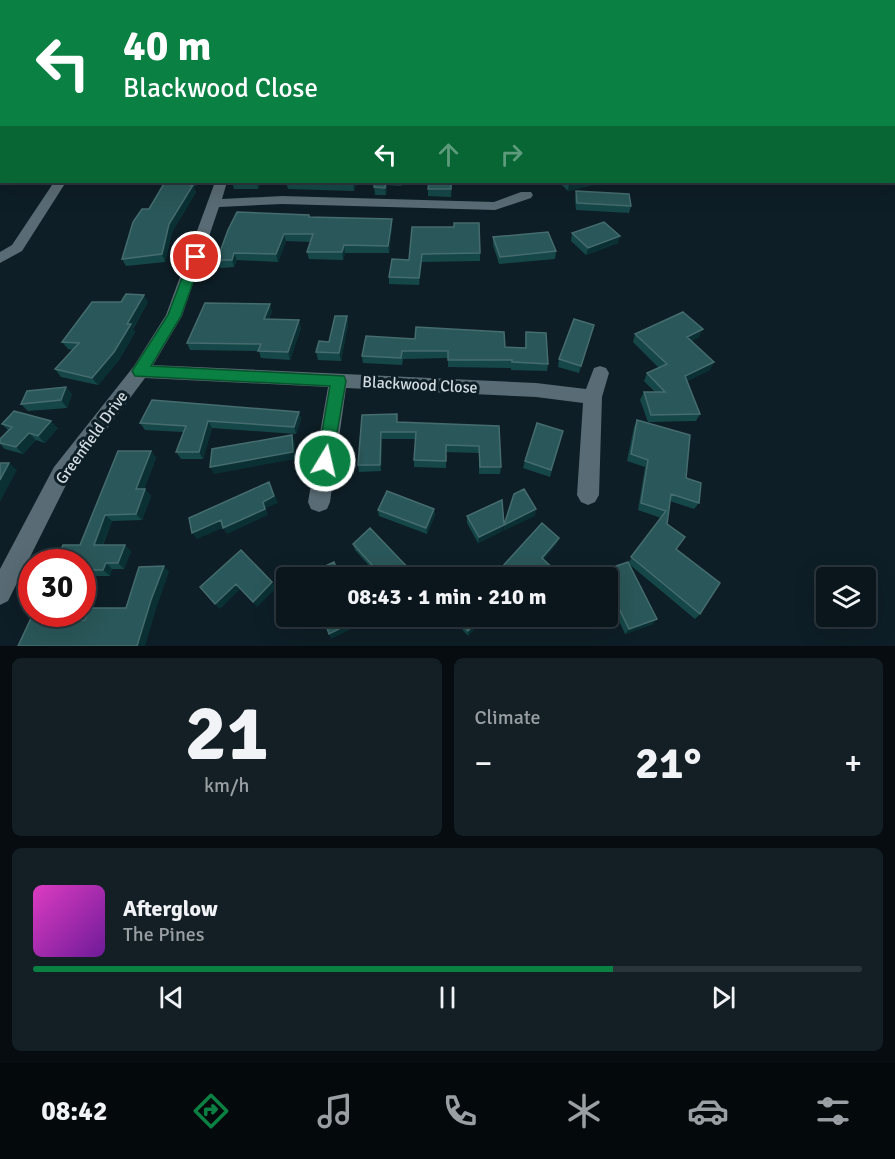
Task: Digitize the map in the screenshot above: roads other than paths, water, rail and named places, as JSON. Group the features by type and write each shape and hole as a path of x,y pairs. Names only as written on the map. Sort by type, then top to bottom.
{"street":[{"path":"0,258 17,248 59,183"},
{"name":"Greenfield Drive","path":"0,593 62,474 140,371 174,316 221,183"},
{"path":"215,202 282,200 495,206 526,195"},
{"name":"Blackwood Close","path":"140,371 536,390 592,397"},
{"path":"588,495 592,397 600,374"},
{"path":"319,502 338,381"}]}
